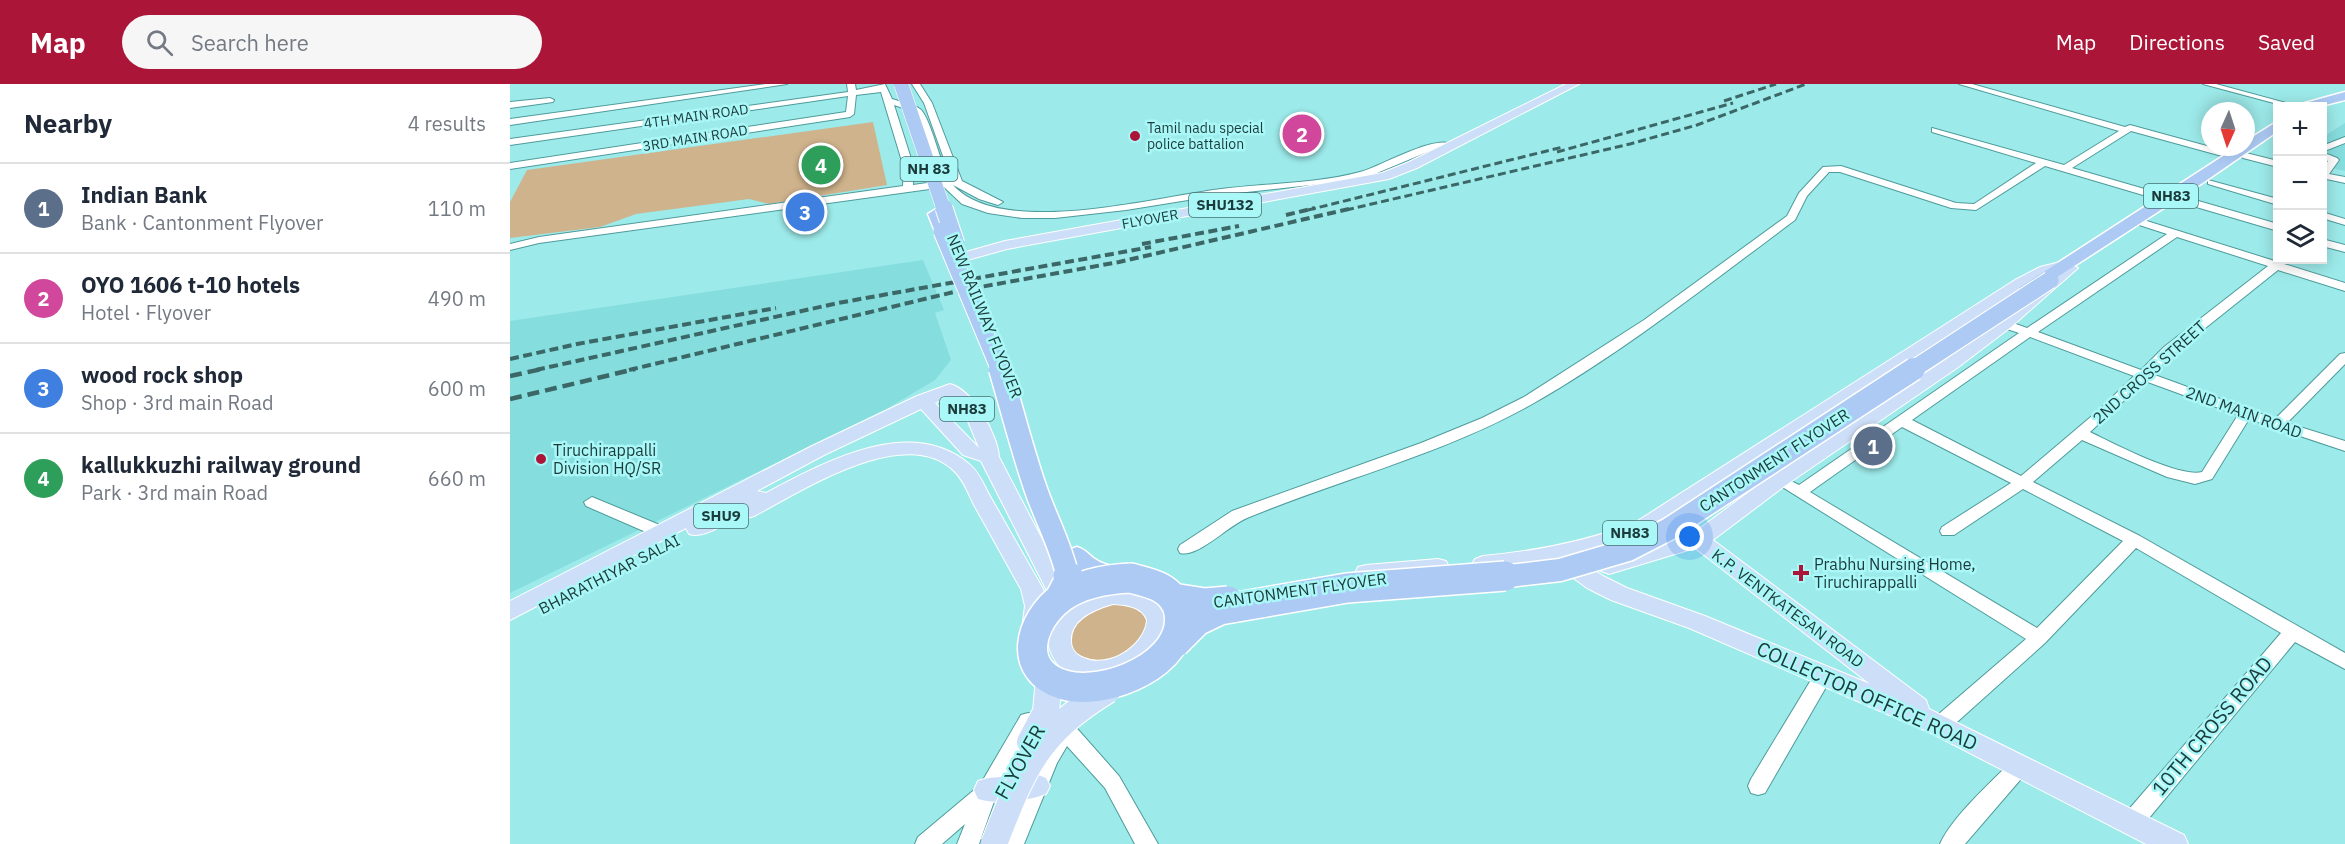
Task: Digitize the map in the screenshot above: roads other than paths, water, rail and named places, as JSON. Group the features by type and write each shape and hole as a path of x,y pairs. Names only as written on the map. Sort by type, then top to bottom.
{"highway":[{"name":"NEW RAILWAY FLYOVER","path":"902,84 957,256 1000,369 1028,468 1049,527 1065,563 1069,581 1060,598"},
{"name":"NEW RAILWAY FLYOVER","path":"886,86 939,223 1007,362 1045,476 1077,556 1081,563 1123,590 1155,585 1173,598"},
{"path":"2327,103 2342,100"},
{"path":"2327,107 2342,100"},
{"name":"NH83","path":"2255,146 2271,135"},
{"name":"NH83","path":"2057,273 2211,182 2240,156"},
{"name":"NH83","path":"2177,201 2240,156"},
{"name":"CANTONMENT FLYOVER","path":"1173,598 1188,602 1215,603 1343,581 1490,572 1578,559 1615,546 1669,515 2057,273"},
{"name":"CANTONMENT FLYOVER","path":"1048,678 1070,686 1095,688 1129,667 1153,666 1197,621 1220,610 1347,588 1543,573 1581,565 1628,550 1669,529 2057,273"},
{"path":"1048,678 1035,664 1030,647 1051,637 1044,613 1060,598 1094,582 1123,590"},
{"path":"1173,598 1180,611 1181,626 1175,643"}],"main road":[{"path":"1439,147 1499,113 1563,84"},
{"name":"SHU132","path":"1439,147 1574,84"},
{"name":"FLYOVER","path":"957,256 1005,245 1369,180 1401,170 1439,147"},
{"name":"FLYOVER","path":"994,844 1021,778 1036,751 1053,728 1187,624 1320,597 1363,591 1493,585 1580,572 1665,552 1699,540 1779,480 1883,411 2005,324 2057,273"},
{"name":"NH83","path":"928,404 950,389 990,446 989,457"},
{"path":"928,404 970,451 989,457 1050,572 1058,591 1051,637"},
{"name":"BHARATHIYAR SALAI","path":"510,611 817,451 928,404"},
{"name":"BHARATHIYAR SALAI","path":"510,626 835,456 928,404"},
{"path":"686,534 718,526 834,468 867,455 882,451 933,450 947,455 964,469 1032,589 1036,606 1051,637 1066,659 1077,666 1092,669 1129,667 1152,643 1158,630 1158,618 1153,608 1142,600 1123,590 1085,593 1071,589 1050,572"},
{"name":"NH83","path":"1123,590 1167,600 1211,598 1348,574 1558,556 1601,545 1669,515"},
{"name":"K.P. VENTKATESAN ROAD","path":"1669,515 1940,725"},
{"name":"COLLECTOR OFFICE ROAD","path":"1558,556 1580,572 1619,594 1697,622 1940,725 2174,844"},
{"path":"1051,637 1071,615 1083,606 1123,590"},
{"name":"FLYOVER","path":"982,844 1001,792 1045,716 1049,702 1048,678"},
{"path":"988,790 1036,786"}],"street":[{"path":"510,123 756,86 783,84"},
{"path":"916,84 928,103 958,183"},
{"path":"1963,84 2201,147"},
{"path":"2207,84 2277,102"},
{"path":"756,86 756,128"},
{"path":"886,86 909,168 909,189"},
{"name":"4TH MAIN ROAD","path":"510,142 756,107 852,89 886,86"},
{"name":"3RD MAIN ROAD","path":"510,166 850,114 852,89"},
{"path":"510,105 550,100"},
{"path":"889,100 928,103"},
{"path":"889,100 915,109 921,115 945,184 965,201 1000,211 1078,213 1184,196 1348,177 1392,165 1439,147"},
{"path":"2067,167 2139,123"},
{"path":"1935,130 2273,227"},
{"path":"2327,146 2345,140"},
{"path":"510,247 539,240 958,183 983,197 1004,204 1032,208 1078,207 1204,188 1346,173 1439,147"},
{"path":"2240,156 2273,163"},
{"path":"2327,157 2334,160 2327,170"},
{"path":"1186,549 1238,515 1426,446 1487,421 1529,400 1648,323 1791,218 1803,195 1826,169 1841,169 1955,206 1968,208 1976,207 2045,161"},
{"path":"2327,176 2345,180"},
{"path":"2211,182 2273,201"},
{"path":"2327,217 2345,222"},
{"path":"2141,222 2345,287"},
{"path":"1799,492 2177,232"},
{"path":"2329,241 2345,249"},
{"name":"2ND CROSS STREET","path":"1948,531 2023,482 2144,376 2169,350 2277,265"},
{"name":"2ND MAIN ROAD","path":"2005,324 2277,425 2345,446"},
{"path":"2277,425 2345,357"},
{"path":"2079,433 2164,471 2195,479 2207,476 2246,413"},
{"path":"1902,421 2134,540 2345,662"},
{"path":"1779,480 2039,638"},
{"path":"592,502 661,532"},
{"path":"1940,725 2039,638 2134,540"},
{"name":"10TH CROSS ROAD","path":"2132,822 2293,631"},
{"path":"968,844 988,790 1036,706 1051,637"},
{"path":"1013,844 1048,759 1066,730 1086,705 1129,667"},
{"path":"1758,786 1824,675"},
{"path":"1066,730 1112,782 1147,844"},
{"path":"1951,844 1978,810 2020,766"},
{"path":"926,844 988,790"}],"railway":[{"path":"1724,101 1776,84"},
{"path":"1346,210 1630,144 1697,125 1806,84"},
{"path":"1557,152 1733,103"},
{"path":"1308,210 1563,147"},
{"path":"1286,215 1315,208"},
{"path":"629,370 958,291 1119,262 1353,208"},
{"path":"1142,244 1239,226"},
{"path":"536,370 838,303 1151,247"},
{"path":"510,359 577,344 776,308"},
{"path":"510,376 542,369"},
{"path":"510,399 635,369"}],"place":[{"name":"OYO 1606 t-10 hotels","path":"1302,134"},
{"name":"Tamil nadu special police battalion","path":"1135,136"},
{"name":"kallukkuzhi railway ground","path":"821,165"},
{"name":"wood rock shop","path":"805,212"},
{"name":"Indian Bank","path":"1873,446"},
{"name":"Tiruchirappalli Division HQ/SR","path":"541,459"},
{"name":"Prabhu Nursing Home, Tiruchirappalli","path":"1801,573"}]}
